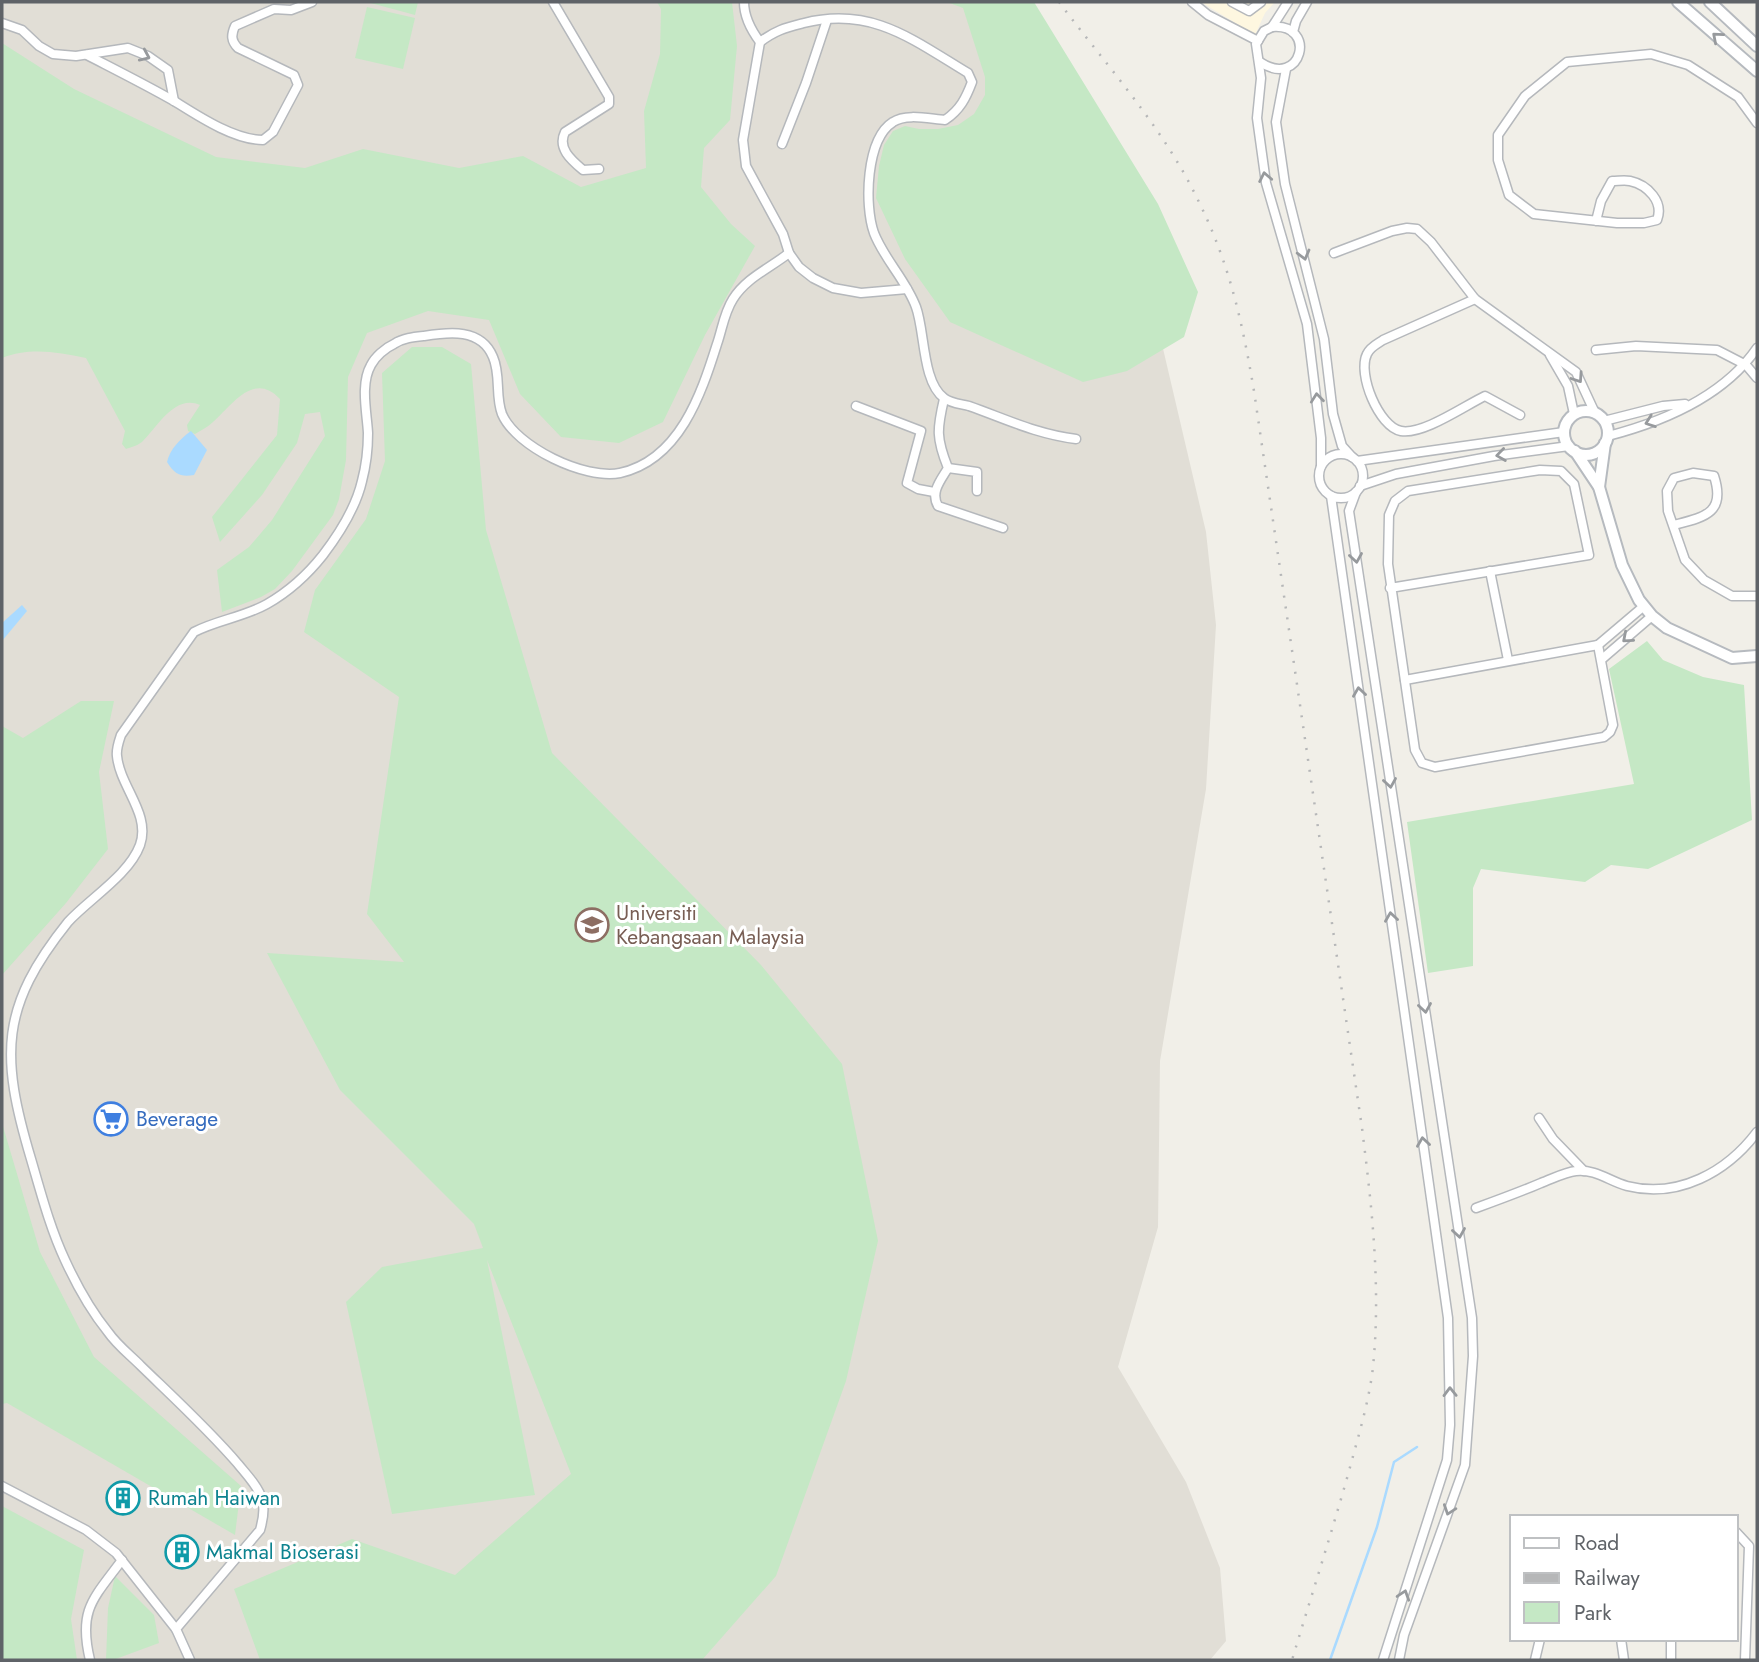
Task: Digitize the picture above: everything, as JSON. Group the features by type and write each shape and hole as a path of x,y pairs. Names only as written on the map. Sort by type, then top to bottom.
{"street":[{"path":"88,55 197,116 252,140 263,140 272,132 298,85 298,80 294,75 238,48 233,43 232,31 235,26 274,9 291,10 312,2"},
{"path":"553,2 609,97 609,104 565,132 562,137 569,158 583,170 598,169"},
{"path":"744,2 751,31 760,42"},
{"path":"1192,2 1208,15 1258,41"},
{"path":"1232,2 1249,12 1261,2"},
{"path":"1272,27 1288,2"},
{"path":"1293,32 1307,2"},
{"path":"1678,2 1757,71"},
{"path":"1710,2 1757,46"},
{"path":"1721,2 1724,16"},
{"path":"906,289 861,293 833,288 799,267 789,253 783,234 746,166 743,140 760,42 776,30 852,18 877,23 929,49 971,77 972,82 958,110 945,120 906,117 885,128 872,158 868,195 874,232 906,289 916,308 931,376 944,399 938,436 948,468 934,492 938,506 1003,528"},
{"path":"782,144 827,20"},
{"path":"2,23 22,30 39,46 53,54 76,57 128,48 148,56 168,70 174,101"},
{"path":"1260,62 1277,70 1286,69 1293,64 1300,52 1298,38 1281,26 1264,31 1258,41 1256,51 1261,78 1257,118 1260,149 1266,183 1307,324 1321,438 1319,472 1321,486 1331,496 1448,1318 1450,1425 1447,1460 1383,1660"},
{"path":"1597,221 1601,201 1612,181 1629,180 1642,185 1657,200 1661,212 1657,220 1644,223 1597,221 1534,214 1509,195 1498,160 1498,135 1525,96 1567,62 1651,54 1688,65 1738,97 1757,122"},
{"path":"1286,69 1276,122 1285,184 1324,339 1332,414 1342,446 1363,473 1349,511 1472,1318 1473,1356 1465,1465 1404,1635 1399,1660"},
{"path":"1334,253 1392,231 1417,229 1431,242 1475,299 1576,372 1595,413 1604,421 1606,439 1600,487"},
{"path":"176,1629 260,1530 264,1517 262,1499 252,1481 225,1449 108,1333 90,1305 64,1259 45,1207 15,1109 6,1060 8,1019 24,978 68,921 120,874 139,849 143,823 124,782 116,754 121,735 194,632 267,604 296,583 322,556 342,527 362,481 368,436 366,384 370,366 379,354 407,338 458,331 479,339 493,355 498,400 503,416 520,437 576,469 594,473 619,473 645,462 679,433 700,394 732,301 745,283 789,253"},
{"path":"1475,299 1383,340 1367,355 1363,369 1365,382 1390,425 1398,430 1409,431 1433,423 1485,396 1520,415"},
{"path":"1596,350 1636,346 1717,350 1746,365 1757,378"},
{"path":"1331,496 1348,497 1358,489 1396,474 1494,456 1572,449 1592,453 1606,439 1667,417 1726,382 1746,365 1757,348"},
{"path":"1549,353 1568,386 1574,414"},
{"path":"944,399 1047,435 1076,439"},
{"path":"1604,421 1663,406 1691,403"},
{"path":"856,406 921,431 907,483 918,489 934,492"},
{"path":"1595,413 1585,411 1574,414 1567,422 1564,432 1572,449 1600,487 1622,565 1644,606 1667,628 1732,658 1757,656"},
{"path":"1321,466 1335,455 1343,454 1354,459 1564,432"},
{"path":"948,468 977,472 977,491"},
{"path":"1390,588 1589,555 1574,484 1561,471 1540,470 1408,491 1395,501 1389,515 1390,588 1415,750 1422,763 1435,766 1604,737 1610,733 1614,726 1598,645"},
{"path":"1674,525 1705,517 1717,500 1719,492 1714,475 1693,473 1674,478 1667,491 1668,511 1685,560 1704,580 1732,596 1757,596"},
{"path":"1490,571 1508,660"},
{"path":"1405,680 1598,645 1644,606"},
{"path":"1602,659 1652,616"},
{"path":"1539,1118 1553,1139 1584,1171"},
{"path":"1476,1208 1573,1171 1597,1173 1626,1186 1653,1189 1677,1187 1704,1178 1729,1163 1757,1132"},
{"path":"2,1486 86,1530 122,1560 176,1629 190,1660"},
{"path":"1738,1533 1749,1546 1745,1660"},
{"path":"90,1660 85,1622 90,1602 122,1560"},
{"path":"1535,1660 1540,1641"},
{"path":"1621,1641 1624,1660"},
{"path":"1671,1641 1671,1660"}],"shaded area":[{"name":"Universiti Kebangsaan Malaysia","path":"2,2 977,2 1157,323 1206,532 1216,625 1206,789 1160,1061 1158,1227 1118,1367 1186,1482 1220,1568 1226,1641 1210,1660 2,1660"},
{"path":"1201,2 1275,2 1265,13 1255,35"}],"green space":[{"path":"367,2 418,2 415,15"},
{"path":"657,2 732,2 737,46 730,120 704,148 701,187 731,224 755,246 705,335 663,422 619,443 561,437 520,394 489,320 428,311 367,333 348,377 346,460 339,499 333,515 292,571 275,589 222,612 217,570 249,547 272,520 325,436 320,412 305,414 297,443 262,495 220,542 212,517 277,435 280,399 270,391 253,389 236,399 211,424 195,434 188,431 187,425 200,405 182,404 167,414 142,442 126,449 122,444 125,431 86,358 54,352 33,352 2,358 2,43 74,89 216,157 305,168 363,149 459,168 523,156 581,187 646,168 644,111 660,54 661,9"},
{"path":"947,2 1034,2 1158,204 1198,292 1184,337 1127,371 1083,382 950,322 905,259 876,198 884,145 893,131 905,126 938,129 958,125 974,114 985,95 985,77 963,8"},
{"path":"367,7 415,18 403,69 355,58"},
{"path":"412,347 442,347 471,364 486,530 552,753 761,965 842,1064 878,1241 846,1381 776,1576 702,1660 260,1660 234,1589 352,1539 455,1575 571,1474 487,1260 535,1495 392,1514 346,1302 382,1267 483,1248 474,1224 340,1090 267,953 404,962 367,914 399,697 304,632 315,590 366,519 385,461 382,373"},
{"path":"1647,641 1663,660 1703,677 1744,685 1752,820 1648,869 1611,865 1585,882 1481,869 1473,888 1473,966 1428,973 1407,822 1634,784 1609,669"},
{"path":"81,701 114,701 99,772 108,849 66,903 2,975 2,726 23,738"},
{"path":"2,1123 40,1252 94,1357 241,1486 235,1535 7,1403 2,1404"},
{"path":"2,1506 84,1550 71,1619 77,1660 2,1660"},
{"path":"115,1576 154,1615 159,1643 113,1660 106,1660 108,1608"}],"water":[{"path":"191,431 207,450 194,475 182,475 173,470 167,462 176,445"},
{"path":"22,605 27,611 2,641 2,623"}],"waterway":[{"path":"1330,1660 1377,1527 1394,1462 1417,1447"}],"railway":[{"path":"1059,2 1150,121 1183,171 1218,245 1233,292 1254,391 1362,1128 1376,1277 1373,1367 1349,1471 1292,1660"}],"place":[{"name":"Universiti Kebangsaan Malaysia","path":"592,925"},
{"name":"Beverage","path":"111,1119"},
{"name":"Rumah Haiwan","path":"123,1498"},
{"name":"Makmal Bioserasi","path":"182,1552"}]}
